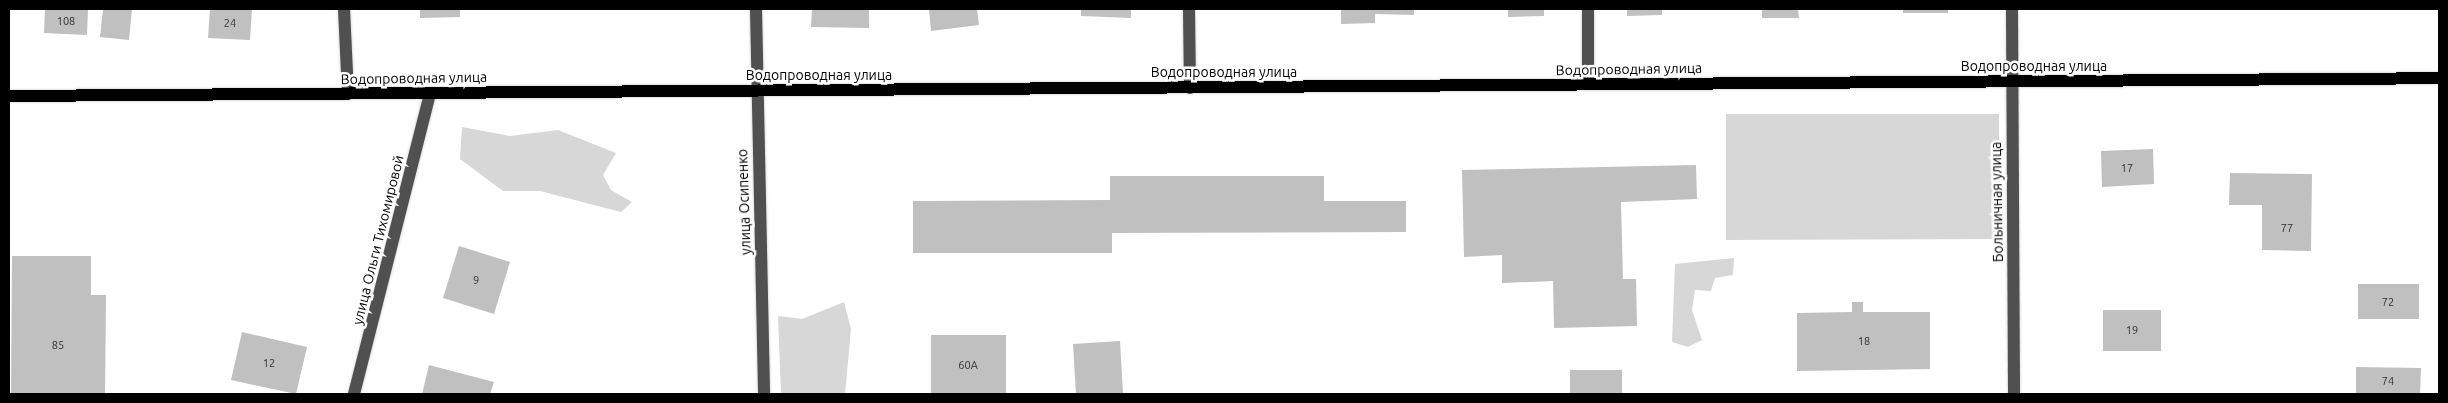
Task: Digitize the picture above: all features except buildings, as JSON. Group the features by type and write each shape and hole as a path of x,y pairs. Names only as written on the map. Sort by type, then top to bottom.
{"main road":[{"name":"Водопроводная улица","path":"9,96 2439,78"}],"street":[{"path":"344,9 348,94"},
{"name":"улица Осипенко","path":"756,9 756,91 764,394"},
{"path":"1189,9 1190,88"},
{"path":"1588,9 1588,84"},
{"name":"Больничная улица","path":"2012,9 2014,394"},
{"name":"улица Ольги Тихомировой","path":"354,394 430,93"}],"shaded area":[{"path":"1726,114 1999,114 1999,239 1726,240"},
{"path":"462,127 510,136 558,130 616,153 603,175 611,190 632,202 621,212 540,191 503,191 460,159"},
{"path":"1734,258 1733,275 1715,278 1711,291 1695,290 1692,310 1702,340 1688,347 1672,342 1675,264"},
{"path":"844,302 851,329 845,394 781,394 778,316 802,319"}]}
